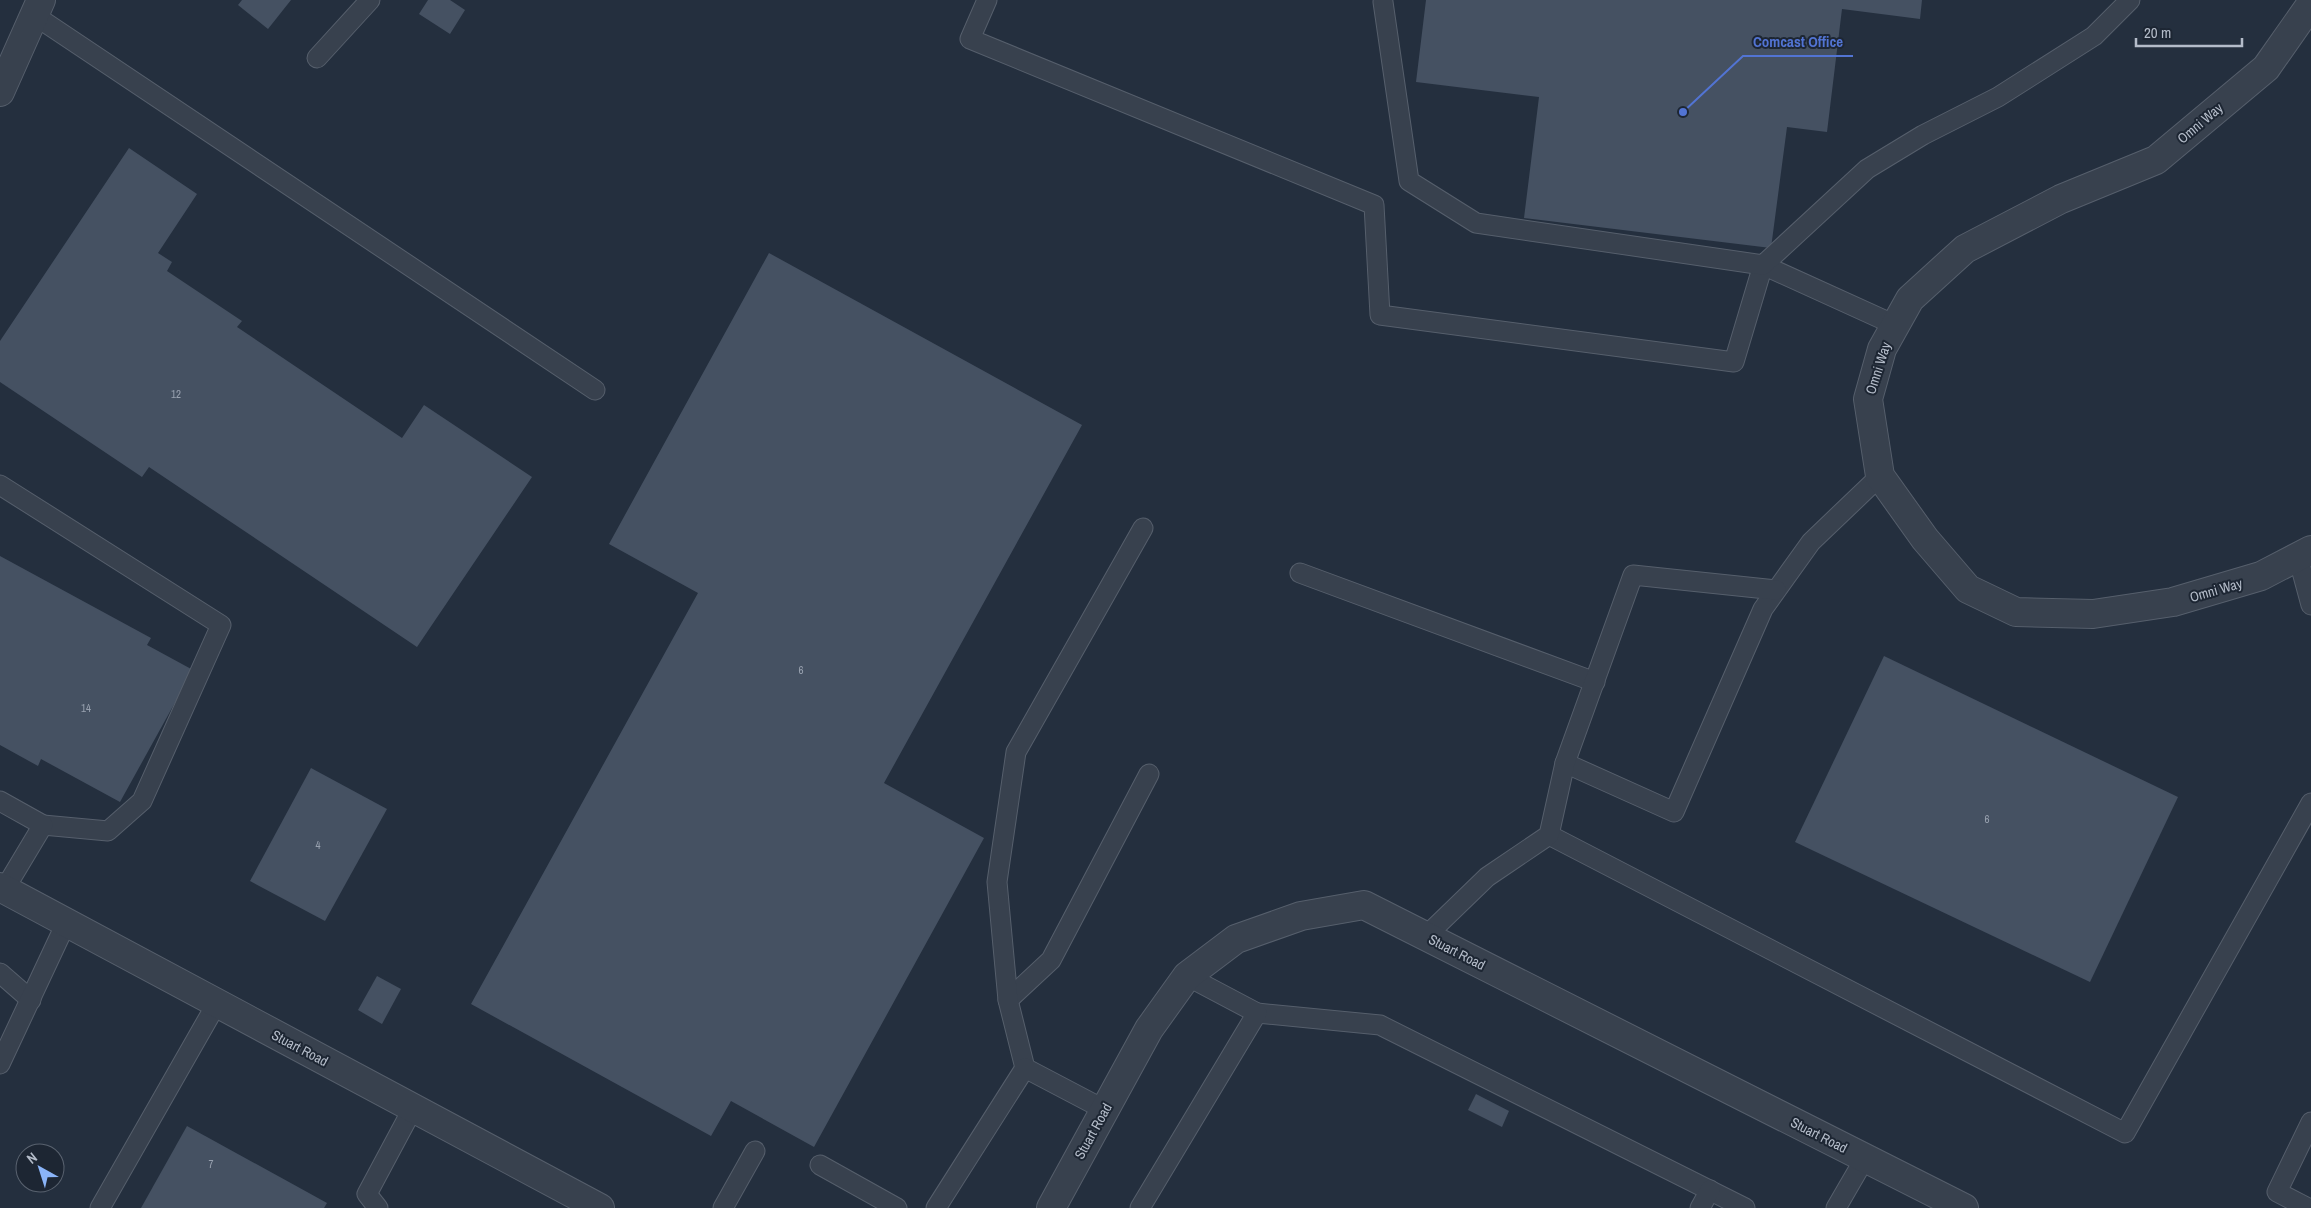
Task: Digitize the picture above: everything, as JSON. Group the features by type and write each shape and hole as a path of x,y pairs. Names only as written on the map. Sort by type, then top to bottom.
{"street":[{"name":"Omni Way","path":"2305,554 2261,576 2173,602 2093,614 2016,612 1968,589 1925,539 1880,476 1868,399 1882,349 1910,299 1965,249 2060,199 2156,160 2266,68 2311,4"},
{"path":"0,92 8,56 37,7"},
{"name":"Stuart Road","path":"2,888 600,1208"},
{"name":"Stuart Road","path":"1051,1208 1149,1029 1187,976 1236,939 1302,916 1364,906 1964,1208"}],"lane":[{"path":"317,58 370,0"},
{"path":"988,0 970,39 1374,205 1380,315 1734,362 1763,264 1867,169 1923,135 1998,97 2094,36 2130,0"},
{"path":"1382,1 1409,181 1476,223 1763,264 1895,325"},
{"path":"37,7 595,390"},
{"path":"1566,763 1674,812 1763,609 1811,542 1880,476"},
{"path":"0,485 221,625 142,801 108,831 43,825 0,801"},
{"path":"1105,1110 1026,1068 1008,1000 997,882 1016,752 1143,528"},
{"path":"2305,554 2311,605"},
{"path":"1300,573 1594,682"},
{"path":"1426,936 1487,878 1549,835 1566,763 1633,575 1776,590"},
{"path":"1008,1000 1051,960 1149,774"},
{"path":"1549,835 2126,1133 2311,803"},
{"path":"2,888 43,825"},
{"path":"0,1064 67,922"},
{"path":"0,972 31,1000"},
{"path":"1187,976 1256,1013 1380,1025 1745,1208"},
{"path":"100,1208 217,1003"},
{"path":"1140,1208 1256,1013"},
{"path":"936,1208 1026,1068"},
{"path":"378,1208 367,1194 413,1108"},
{"path":"2308,1208 2277,1192 2311,1122"},
{"path":"724,1208 755,1152"},
{"path":"1836,1208 1865,1158"},
{"path":"820,1165 897,1208"},
{"path":"1700,1208 1710,1190"}],"building":[{"path":"242,0 291,0 268,29 238,5"},
{"path":"428,0 450,0 465,10 450,34 419,14"},
{"path":"1426,0 1922,0 1920,19 1842,9 1827,132 1787,127 1771,248 1524,218 1539,97 1416,82"},
{"path":"129,148 197,194 158,253 172,262 167,271 242,321 237,327 402,438 424,405 532,477 417,647 149,467 142,477 0,382 0,341"},
{"path":"769,253 1082,425 884,783 984,838 814,1147 731,1101 711,1136 471,1004 698,593 609,544"},
{"path":"0,556 151,638 147,645 193,670 120,802 41,759 38,766 0,745"},
{"path":"1884,656 2178,797 2090,982 1795,842"},
{"path":"311,768 387,809 325,921 250,881"},
{"path":"377,976 401,989 382,1024 358,1010"},
{"path":"1476,1094 1509,1111 1502,1127 1468,1110"},
{"path":"187,1126 327,1203 324,1208 141,1208"}],"place":[{"name":"Comcast Office","path":"1683,112"}]}
